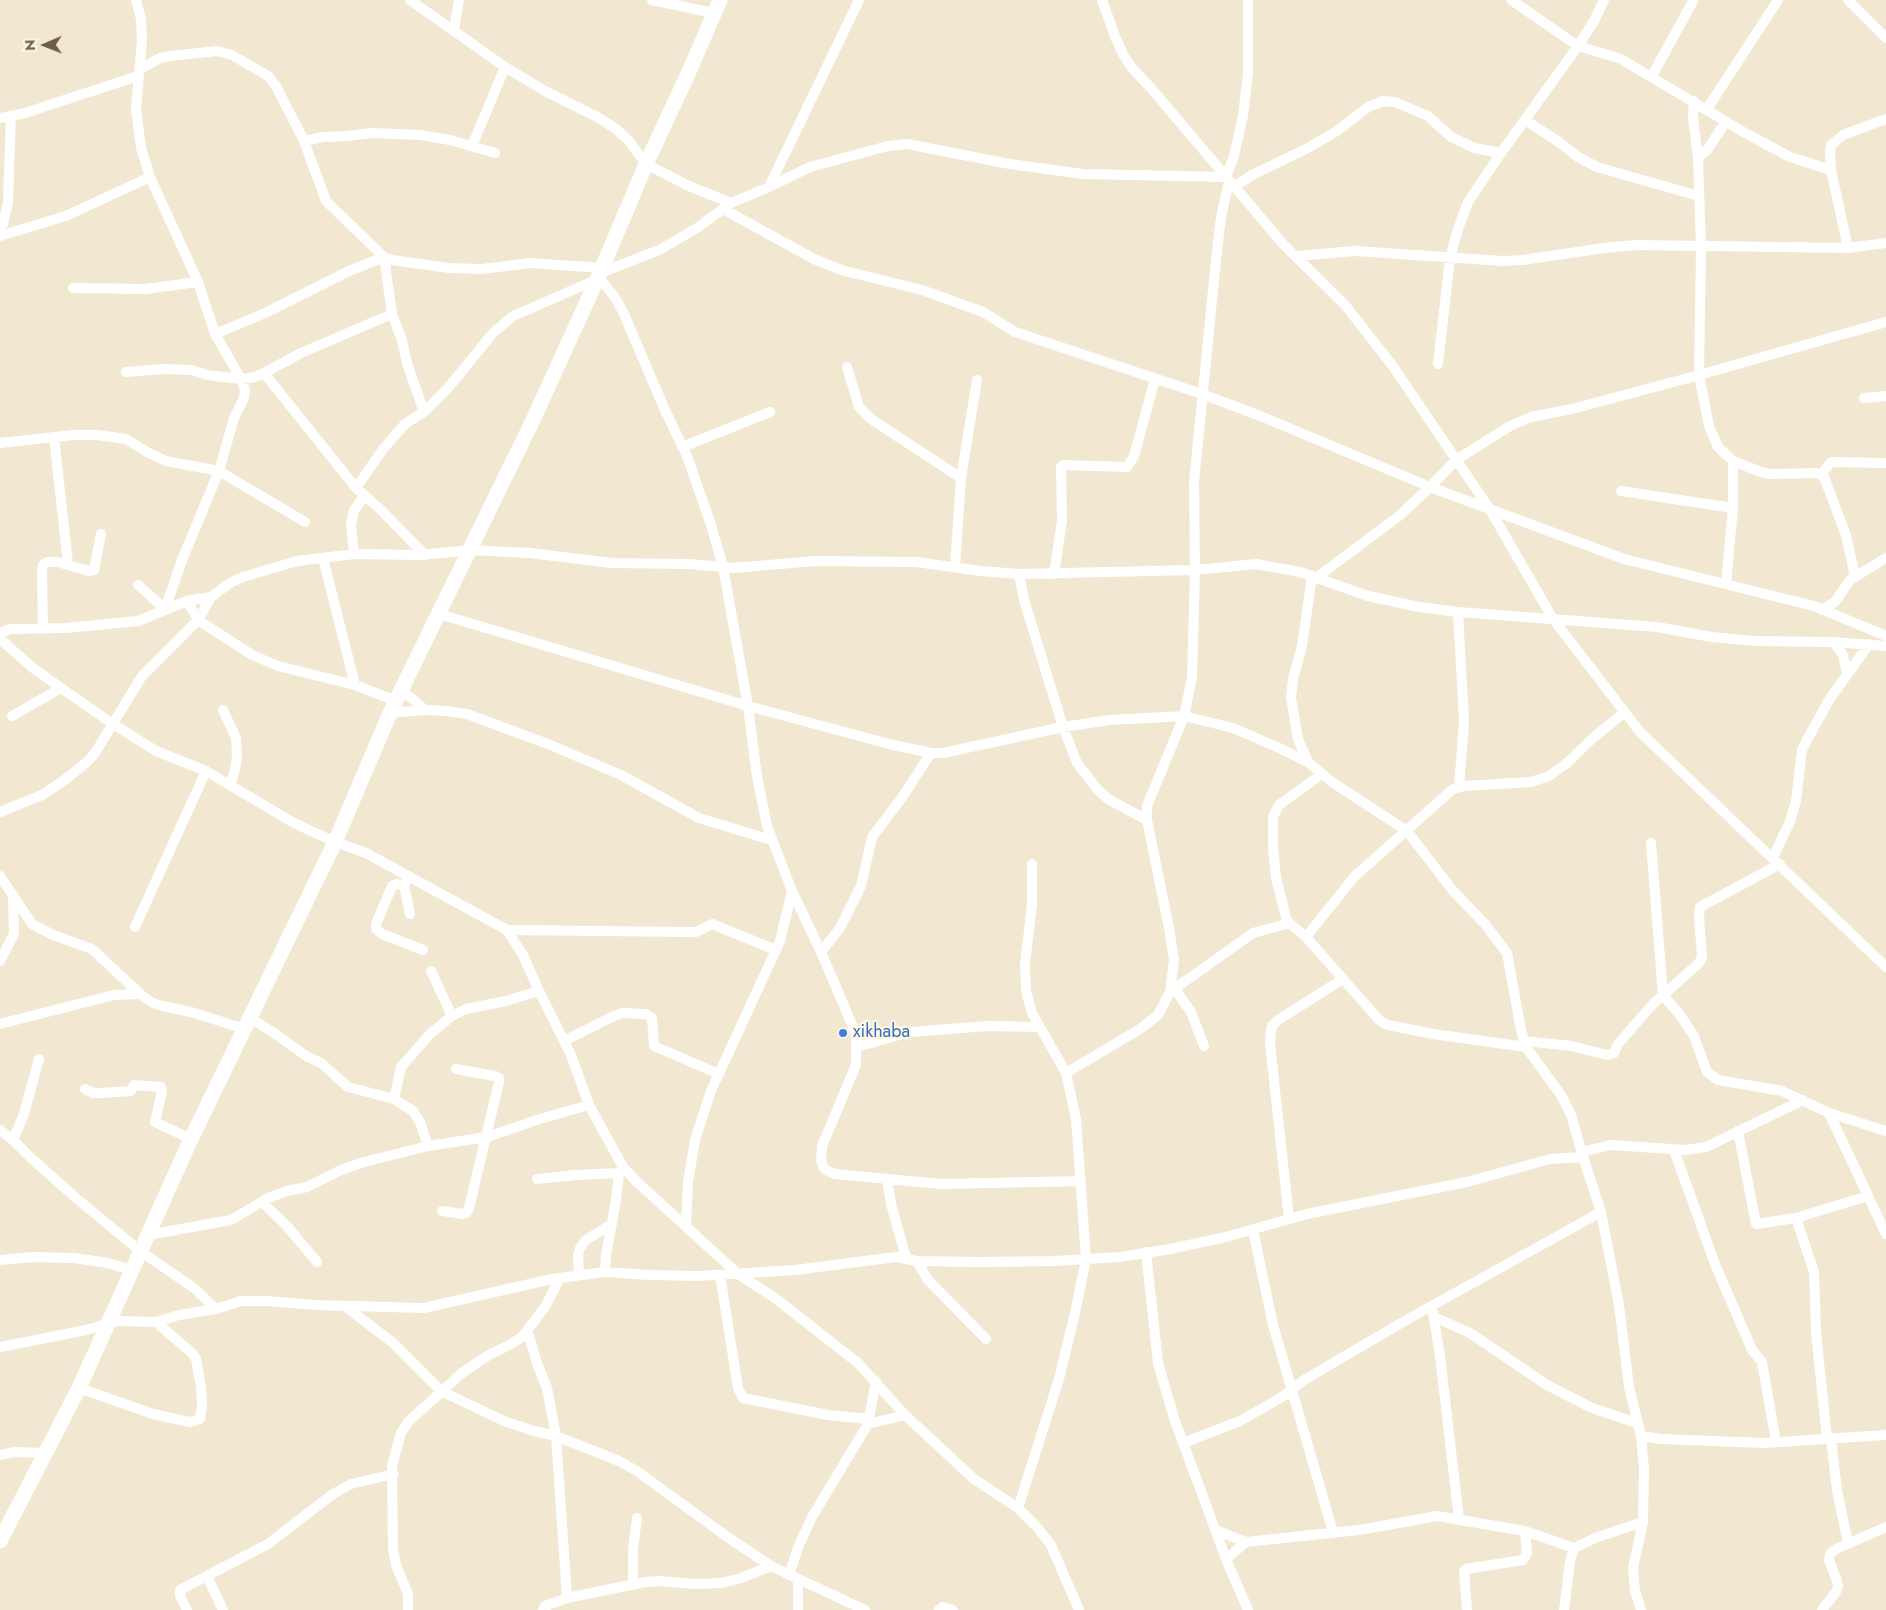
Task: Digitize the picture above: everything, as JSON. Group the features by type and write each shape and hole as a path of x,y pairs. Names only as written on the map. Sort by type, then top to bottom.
{"street":[{"path":"136,0 141,19 142,39 136,109 141,148 150,177 198,282 215,334 241,379 244,390 244,398 234,418 219,471 182,560 165,609"},
{"path":"410,0 505,67 616,129 628,140 646,164 727,206 814,259 841,270 922,290 983,312 1015,332 1202,394 1263,417 1430,487 1624,559 1814,606 1886,636"},
{"path":"454,30 459,0"},
{"path":"0,1541 79,1388 191,1139 335,842 396,701 533,420 717,7 652,0"},
{"path":"769,187 859,0"},
{"path":"1102,0 1124,56 1295,256 1345,306 1392,365 1489,508 1553,619 1640,732 1886,967"},
{"path":"1204,1046 1191,1012 1172,990 1173,952 1147,820 1152,791 1184,716 1192,678 1195,570 1194,492 1202,394 1221,217 1244,116 1248,73 1248,0"},
{"path":"1511,0 1578,46 1621,58 1790,157 1831,170"},
{"path":"1438,364 1450,258 1468,202 1500,154 1578,46 1594,21 1604,0"},
{"path":"1707,109 1778,0"},
{"path":"1851,1 1886,38"},
{"path":"1652,76 1693,2"},
{"path":"0,229 8,202 5,117 25,113 139,72 160,58 217,51 232,55 268,76 276,86 304,141 326,201 384,257 392,260 449,268 482,269 530,263 599,274 624,314 682,447 711,525 722,567 748,706 757,776 767,826 792,892 803,911 854,1027 857,1047 856,1065 822,1146 821,1160 826,1170 836,1174 941,1184 1081,1182"},
{"path":"472,146 505,67"},
{"path":"356,488 383,449 406,424 424,412 448,388 493,333 513,316 599,274 658,250 678,240 727,206 819,164 899,144 907,144 1010,164 1083,174 1230,182 1252,175 1306,149 1337,131 1368,107 1383,101 1395,102 1428,116 1451,137 1474,148 1500,154"},
{"path":"1694,101 1693,117 1698,158 1701,247 1699,375 1709,426 1718,448 1733,461 1771,474 1816,473 1824,478 1841,519 1855,577"},
{"path":"1848,248 1831,170 1831,145 1843,134 1886,119"},
{"path":"1525,120 1560,142 1578,157 1597,167 1698,196"},
{"path":"1698,158 1708,149 1726,121"},
{"path":"304,141 323,137 372,133 420,135 495,153"},
{"path":"0,236 66,216 150,177"},
{"path":"1295,256 1355,251 1503,262 1636,245 1848,248 1886,243"},
{"path":"384,257 392,314 424,412"},
{"path":"215,334 265,313 349,271 384,257"},
{"path":"72,288 145,289 198,282"},
{"path":"126,372 191,370 207,375 241,379 255,377 301,353 392,314"},
{"path":"1308,762 1298,739 1291,698 1293,679 1302,646 1314,577 1399,516 1456,460 1510,426 1532,417 1572,409 1699,375 1886,322"},
{"path":"847,367 860,407 871,419 961,478"},
{"path":"264,373 356,488 425,555"},
{"path":"1054,574 1062,521 1061,467 1064,465 1127,467 1134,456 1155,379"},
{"path":"955,567 961,478 977,380"},
{"path":"1864,398 1886,396"},
{"path":"682,447 770,412"},
{"path":"0,443 54,437 97,435 126,439 166,461 219,471 305,522"},
{"path":"54,437 68,564"},
{"path":"1726,584 1733,508 1733,461"},
{"path":"1821,475 1831,462 1886,463"},
{"path":"1620,491 1733,508"},
{"path":"354,554 351,526 354,510 365,495"},
{"path":"44,629 43,564 47,562 68,564 89,571 94,570 101,534"},
{"path":"0,812 42,795 66,779 95,753 142,676 198,620 211,597 230,583 243,577 297,561 354,554 425,555 470,550 530,553 611,563 690,564 742,568 815,561 862,560 916,562 1019,574 1195,570 1256,564 1300,572 1368,596 1419,607 1458,612 1657,627 1712,637 1754,641 1833,642 1886,646"},
{"path":"323,558 355,685"},
{"path":"1822,610 1835,602 1850,580 1886,558"},
{"path":"1019,574 1027,609 1076,763 1108,799 1147,820"},
{"path":"138,585 165,609"},
{"path":"0,633 10,629 44,629 138,621 187,601 211,597"},
{"path":"187,601 198,620 220,635 278,666 355,685 425,710 467,714 515,731 620,775 699,818 771,840"},
{"path":"1835,602 1837,616"},
{"path":"1458,612 1464,720 1459,787"},
{"path":"439,614 748,706 892,745 931,753 942,753 1063,727 1110,720 1184,716 1233,728 1308,762 1322,774 1407,831 1454,891 1485,924 1507,954 1525,1044 1561,1095 1570,1115 1602,1212 1619,1305 1629,1387 1641,1436 1645,1482 1643,1522 1633,1568 1635,1591 1641,1610"},
{"path":"0,639 33,668 113,724 156,751 206,771 294,823 366,854 407,881 508,930 696,932 712,924 776,950"},
{"path":"1833,642 1843,655 1847,674"},
{"path":"1322,774 1278,805 1273,817 1273,848 1276,878 1286,918 1306,937 1376,1018 1388,1025 1433,1034 1525,1044 1572,1046 1594,1053 1611,1054 1663,995 1699,963 1702,957 1700,906 1776,860 1780,843 1789,824 1796,801 1802,750 1829,700 1869,644"},
{"path":"12,716 61,688"},
{"path":"396,701 425,710"},
{"path":"223,710 236,738 237,756 230,785"},
{"path":"1306,937 1354,877 1442,798 1459,787 1531,782 1550,776 1625,712"},
{"path":"821,952 840,928 861,886 872,837 901,799 931,753"},
{"path":"136,927 206,771"},
{"path":"1651,843 1663,995 1690,1029 1707,1072 1712,1078 1718,1080 1782,1091 1829,1113 1886,1131"},
{"path":"1764,849 1780,843"},
{"path":"1018,1508 1059,1379 1086,1259 1076,1119 1066,1073 1032,1013 1026,991 1025,964 1032,904 1032,864"},
{"path":"0,876 32,924 53,935 92,949 140,994 153,1003 247,1024 274,1033 306,1056 321,1063 348,1086 394,1100 413,1111 420,1122 428,1146"},
{"path":"407,881 410,914"},
{"path":"407,881 392,886 376,924 376,929 382,934 423,950"},
{"path":"686,1225 688,1182 694,1140 711,1091 776,950 787,917 792,892"},
{"path":"0,958 14,934 13,898"},
{"path":"787,917 803,911"},
{"path":"1066,1073 1140,1029 1158,1014 1172,990 1253,933 1261,929 1290,923"},
{"path":"508,930 523,955 571,1055 589,1105 621,1170 686,1225 738,1274 775,1298 858,1363 905,1415 974,1479 1018,1508 1051,1545 1080,1610"},
{"path":"431,970 452,1016"},
{"path":"1289,1219 1270,1043 1272,1026 1278,1020 1343,979"},
{"path":"394,1100 401,1067 430,1034 452,1016 466,1009 506,1001 539,991"},
{"path":"0,1024 114,995 140,994"},
{"path":"564,1041 614,1016 646,1014 652,1018 654,1046 719,1074"},
{"path":"857,1047 909,1032 988,1026 1040,1026"},
{"path":"13,1140 26,1107 39,1059"},
{"path":"442,1210 463,1214 469,1208 499,1082 498,1078 456,1069"},
{"path":"85,1089 93,1093 102,1093 131,1091 134,1086 161,1087 162,1091 155,1122 191,1139"},
{"path":"0,1347 125,1321 156,1322 179,1315 216,1309 241,1301 424,1308 578,1274 605,1272 650,1276 720,1275 795,1270 873,1259 906,1258 917,1261 979,1262 1120,1257 1253,1230 1342,1206 1467,1182 1550,1159 1582,1155 1611,1145 1674,1150 1706,1147 1803,1100"},
{"path":"148,1235 231,1220 276,1194 307,1187 341,1170 364,1162 428,1146 487,1137 589,1105"},
{"path":"1829,1113 1886,1234"},
{"path":"0,1130 76,1198 140,1251 194,1288 216,1309"},
{"path":"1738,1131 1756,1224 1796,1218 1868,1196"},
{"path":"1674,1150 1715,1264 1752,1350 1762,1362 1776,1442"},
{"path":"537,1178 621,1170"},
{"path":"605,1272 606,1255 621,1170"},
{"path":"888,1179 891,1204 906,1258"},
{"path":"262,1202 286,1225 317,1262"},
{"path":"1183,1443 1240,1421 1304,1380 1432,1305 1602,1212"},
{"path":"1796,1218 1814,1272 1816,1332 1829,1439 1848,1543"},
{"path":"578,1274 580,1248 586,1240 612,1224"},
{"path":"1253,1230 1273,1325 1333,1532"},
{"path":"1146,1252 1158,1363 1183,1443 1226,1559 1248,1610"},
{"path":"0,1260 32,1257 74,1258 108,1263 131,1270"},
{"path":"917,1261 928,1280 986,1339"},
{"path":"720,1275 738,1388 743,1398 868,1422 905,1415"},
{"path":"408,1610 408,1594 396,1564 394,1549 394,1474 392,1466 401,1433 408,1422 462,1373 522,1336 545,1307 560,1278"},
{"path":"1432,1305 1440,1356 1459,1519"},
{"path":"346,1306 392,1342 441,1391 504,1421 556,1436 619,1461 638,1471 726,1536 771,1566 865,1610"},
{"path":"1434,1318 1470,1333 1554,1389 1592,1408 1637,1423"},
{"path":"79,1388 153,1414 190,1422 200,1419 202,1396 196,1360 193,1354 156,1322"},
{"path":"527,1330 538,1366 548,1388 556,1436 567,1598"},
{"path":"798,1610 794,1577 799,1545 812,1517 868,1422 876,1382"},
{"path":"1641,1436 1671,1440 1776,1442 1886,1435"},
{"path":"0,1455 14,1452 45,1453"},
{"path":"187,1610 180,1596 180,1590 268,1544 332,1494 351,1484 394,1474"},
{"path":"1215,1530 1246,1542 1333,1532 1437,1516 1525,1531 1574,1548 1595,1538 1643,1522"},
{"path":"633,1584 633,1550 637,1518"},
{"path":"1826,1609 1838,1587 1838,1582 1829,1560 1830,1554 1848,1543 1886,1527"},
{"path":"1622,1530 1638,1548"},
{"path":"1467,1610 1464,1571 1523,1560 1527,1554 1525,1531"},
{"path":"1226,1559 1246,1542"},
{"path":"1564,1610 1570,1561 1574,1548"},
{"path":"543,1610 545,1606 567,1598 633,1584 658,1581 695,1584 722,1583 771,1566"},
{"path":"207,1576 222,1610"},
{"path":"939,1610 943,1607 953,1610"}],"shaded area":[{"path":"0,0 1886,0 1886,1610 0,1610"}],"place":[{"name":"xikhaba","path":"843,1033"}]}
